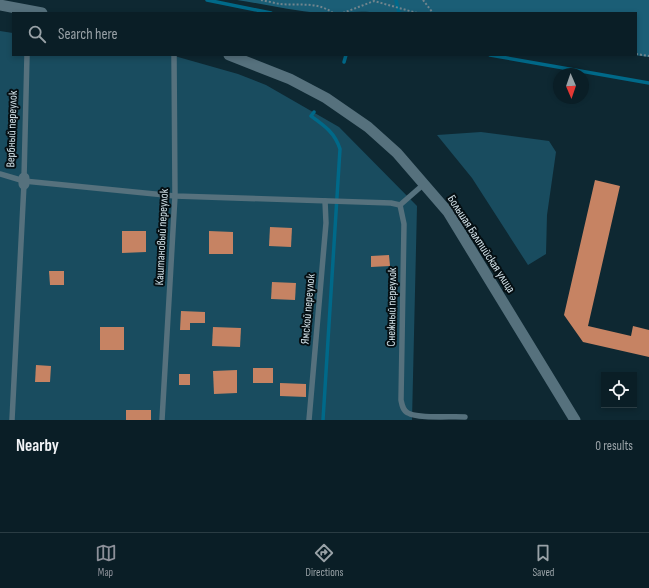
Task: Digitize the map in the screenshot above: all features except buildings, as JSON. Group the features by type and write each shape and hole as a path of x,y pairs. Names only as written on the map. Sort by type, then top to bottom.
{"street":[{"path":"0,5 36,12"},
{"name":"Большая Балтийская улица","path":"232,56 290,79 326,98 368,127 397,153 448,212 575,420"}],"lane":[{"name":"Вербный переулок","path":"12,420 24,181 27,56"},
{"name":"Каштановый переулок","path":"162,420 175,196 174,56"},
{"path":"0,174 24,181 175,196 391,203 400,205 424,184"},
{"name":"Ямской переулок","path":"309,420 326,223 325,201"},
{"name":"Снежный переулок","path":"400,205 404,224 401,400 407,413 416,416 465,417"}],"path":[{"path":"261,0 281,4 307,4 327,8 332,12"},
{"path":"423,0 432,12"},
{"path":"346,12 374,1 413,12"},
{"path":"637,54 649,56"}],"shaded area":[{"path":"237,0 649,0 649,57 637,55 637,12 310,12"},
{"path":"0,31 12,33 12,56 175,56 238,74 266,85 339,127 417,206 412,420 0,420"},
{"path":"481,132 549,141 556,152 547,215 546,254 528,265 472,178 437,135"}],"waterway":[{"path":"207,0 266,12"},
{"path":"396,0 399,12"},
{"path":"344,62 346,56"},
{"path":"496,56 649,83"},
{"path":"314,112 311,116 332,134 340,149 323,420"}]}
